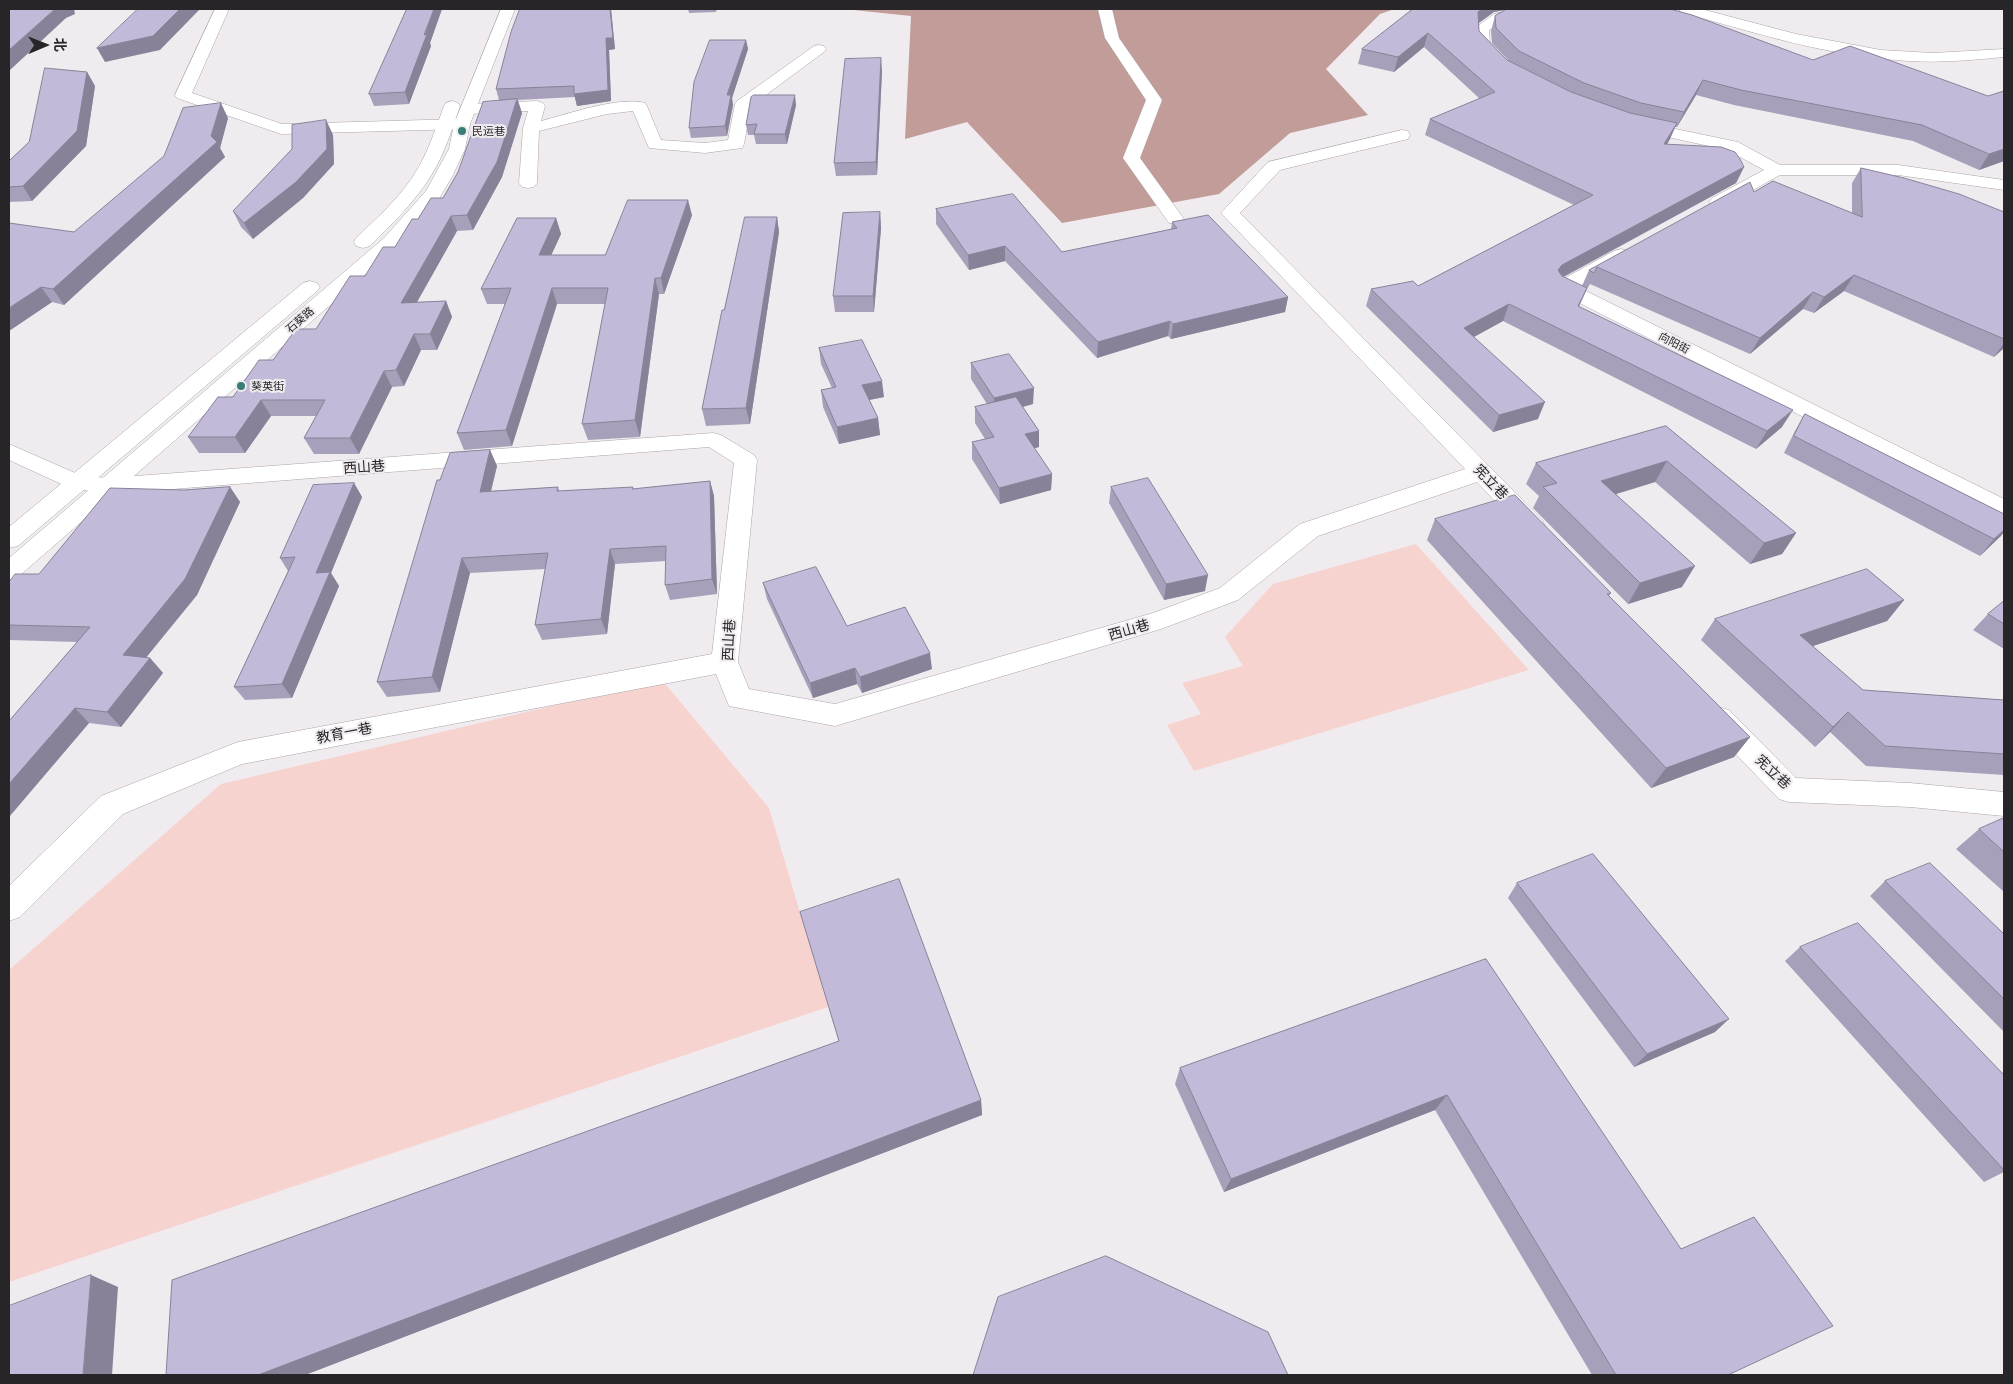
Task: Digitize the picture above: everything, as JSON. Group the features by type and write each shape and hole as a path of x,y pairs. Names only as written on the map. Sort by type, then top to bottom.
{"street":[{"path":"222,9 183,95 281,129 459,119 537,106 531,128 528,183"},
{"path":"349,254 386,219 419,180 459,119 489,9"},
{"name":"石葵路","path":"9,571 408,224 434,193 456,149 459,119 508,9"},
{"path":"1105,9 1112,38 1154,100 1131,158 1175,219"},
{"path":"1516,75 1508,71 1483,46 1482,28 1499,17 1535,9"},
{"path":"1686,9 1769,31 1857,50 1909,57 2004,53"},
{"path":"531,128 607,109 639,106 655,144 705,148 736,144 743,104 819,49"},
{"path":"1622,121 1732,146 1777,170 1898,170 2004,185"},
{"name":"宪立巷","path":"1402,135 1274,166 1230,213 1550,543"},
{"path":"1700,212 1777,170"},
{"name":"向阳街","path":"1640,245 1563,287 2004,509"},
{"path":"9,540 326,273"},
{"name":"西山巷","path":"109,486 713,440 746,460 725,662 739,698 835,715 1161,620 1229,594 1309,530 1481,472"},
{"path":"9,451 78,483 109,486"},
{"name":"教育一巷","path":"9,906 112,806 238,753 725,662"},
{"name":"宪立巷","path":"1700,698 1789,790 1910,794 2004,804"}],"shaded area":[{"path":"844,9 1394,9 1380,14 1326,69 1368,115 1290,133 1219,194 1062,223 967,122 905,139 911,16"},
{"path":"1416,544 1529,670 1194,771 1167,725 1201,714 1182,683 1243,666 1225,637 1273,584"},
{"path":"662,680 769,808 828,1007 9,1282 9,970 221,784"}],"building":[{"path":"9,9 55,9 9,50"},
{"path":"138,9 180,9 153,36 97,48"},
{"path":"407,9 434,9 424,35 427,34 405,92 369,94"},
{"path":"520,9 610,9 613,38 606,38 608,90 574,94 574,86 496,89 511,32"},
{"path":"1413,9 1482,9 1478,12 1479,31 1507,60 1571,92 1630,113 1677,123 1664,144 1721,147 1735,152 1744,167 1562,265 1558,270 1562,276 1587,288 1578,306 1793,410 1767,431 1509,304 1464,328 1545,402 1499,415 1371,289 1413,281 1418,286 1593,195 1430,119 1495,92 1428,33 1398,57 1362,49"},
{"path":"1507,9 1670,9 1692,15 1813,60 1850,46 1988,96 2004,91 2004,149 1989,154 1922,125 1741,90 1703,80 1684,112 1641,103 1584,83 1519,51 1496,28 1495,16"},
{"path":"710,40 746,40 727,95 731,95 725,126 689,128 694,82"},
{"path":"881,58 876,162 834,163 845,59"},
{"path":"45,68 87,72 77,131 23,186 9,187 9,161 29,142"},
{"path":"754,95 795,95 785,134 754,134 757,124 746,125 751,97"},
{"path":"517,99 497,162 467,215 451,216 401,303 446,301 430,334 414,334 396,370 384,371 350,438 304,438 325,400 261,400 235,437 188,437 218,397 233,397 259,360 273,360 296,329 316,329 350,276 365,276 383,247 395,247 412,219 418,219 431,198 443,198 458,172 483,102"},
{"path":"221,103 211,136 217,142 53,289 41,287 9,308 9,223 74,232 164,156 183,108"},
{"path":"326,120 327,149 296,182 244,223 233,211 292,149 292,125"},
{"path":"1861,168 1959,194 2004,212 2004,339 1854,275 1824,297 1813,292 1760,338 1597,267 1594,273 1589,270 1750,182 1754,192 1773,181 1862,217"},
{"path":"1013,194 1062,252 1177,228 1172,222 1208,215 1288,297 1173,324 1170,321 1098,342 1005,246 968,255 936,209"},
{"path":"628,200 688,200 661,278 655,278 635,420 582,424 608,288 552,288 506,430 457,433 511,288 481,289 517,218 556,218 539,255 605,255"},
{"path":"880,212 873,296 833,296 843,213"},
{"path":"745,217 777,217 746,408 702,409 722,310 724,310"},
{"path":"862,340 882,381 862,385 878,418 837,427 821,390 836,387 819,348"},
{"path":"1009,354 1034,388 994,398 971,363"},
{"path":"1016,397 1039,431 1025,434 1052,474 999,488 972,442 994,437 975,407"},
{"path":"1805,414 2004,514 2004,530 1994,539 1794,436"},
{"path":"1666,426 1796,533 1764,543 1667,461 1601,481 1695,566 1640,583 1543,487 1557,483 1536,463"},
{"path":"490,450 480,492 558,487 557,491 633,487 632,489 710,481 712,579 665,585 666,546 610,549 601,619 535,625 548,553 462,558 432,677 377,682 437,480 440,480 450,453"},
{"path":"1148,478 1208,575 1166,584 1111,487"},
{"path":"354,483 316,573 330,572 282,684 234,687 295,557 280,558 313,485"},
{"path":"230,487 185,579 123,655 150,658 107,712 75,708 9,784 9,721 90,627 9,625 9,582 15,574 39,574 110,488 184,490"},
{"path":"1515,495 1611,593 1607,594 1750,737 1666,768 1435,519"},
{"path":"816,567 847,626 905,607 930,653 860,677 855,668 810,683 763,583"},
{"path":"1867,569 1904,600 1800,635 1863,690 2004,700 2004,754 1885,746 1848,712 1833,727 1715,619"},
{"path":"2004,601 2004,624 1988,614"},
{"path":"2004,818 2004,852 1979,829"},
{"path":"1593,854 1729,1019 1647,1054 1517,883"},
{"path":"1930,863 2004,934 2004,999 1885,881"},
{"path":"899,879 981,1100 258,1375 166,1375 172,1280 839,1041 800,912"},
{"path":"1858,923 2004,1075 2004,1170 1800,947"},
{"path":"1486,959 1681,1249 1754,1217 1833,1326 1728,1375 1616,1375 1447,1095 1231,1179 1180,1068"},
{"path":"1106,1256 1268,1332 1288,1375 973,1375 998,1297"},
{"path":"91,1275 83,1375 9,1375 9,1306"}],"place":[{"name":"民运巷","path":"462,131"},
{"name":"葵英街","path":"241,386"}]}
